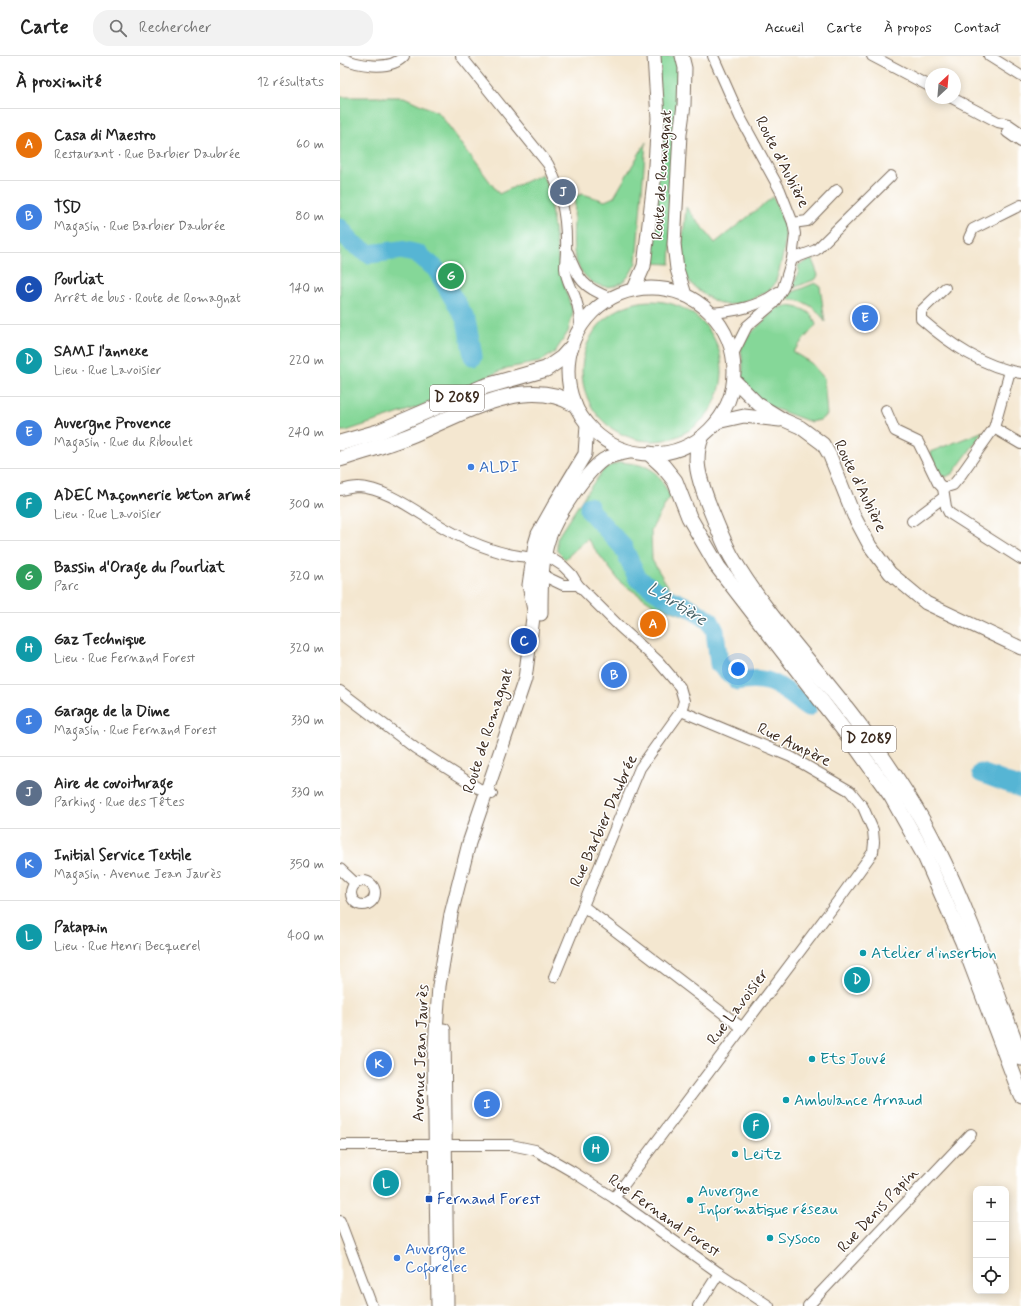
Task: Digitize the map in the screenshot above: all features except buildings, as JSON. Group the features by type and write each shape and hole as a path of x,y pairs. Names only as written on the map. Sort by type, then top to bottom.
{"highway":[{"name":"D 2089","path":"340,442 378,432 483,387 546,369 562,358 571,348"},
{"name":"D 2089","path":"340,459 404,438 474,408 525,393 548,393 566,399 574,404"},
{"name":"D 2089","path":"701,438 696,457 698,475 715,522 731,555 758,597 860,726 900,786 936,846 973,932 1021,1058"},
{"name":"D 2089","path":"650,454 663,466 675,481 689,517 718,567 850,738 892,797 925,856 960,935 1021,1095"}],"main road":[{"name":"Route de Romagnat","path":"634,289 644,266 654,181 658,118 654,56"},
{"name":"Route de Romagnat","path":"682,56 685,68 684,105 680,134 674,244 677,269 685,295"},
{"path":"660,288 685,295 711,313 725,332 733,354 734,380 729,402 717,422 701,438 685,447 668,453 650,454 630,452 606,442 587,425 574,404 569,386 568,367 571,348 580,327 599,306 611,298 634,289 660,288"},
{"name":"Route d'Aubière","path":"734,380 745,393 758,404 784,420 805,430 823,444 830,456 854,516 870,546 890,573 926,603 1021,648"},
{"name":"Route d'Aubière","path":"717,422 744,416 784,420"},
{"name":"Route de Romagnat","path":"489,793 534,670 540,623 542,576 538,534 584,454 587,425"},
{"name":"Route de Romagnat","path":"453,915 525,679 534,610 529,585 539,557 556,523 581,484 604,460 614,455 630,452"},
{"name":"Avenue Jean Jaurès","path":"438,1306 440,1145 444,1005 453,915"},
{"name":"Avenue Jean Jaurès","path":"440,1145 447,1306"}],"street":[{"path":"340,57 348,61 382,65 392,64 404,56"},
{"path":"461,56 548,164 555,177 563,201 566,250 565,269 568,283 576,298 580,327"},
{"name":"Route d'Aubière","path":"713,56 727,90 780,190 794,223 795,240 792,259 783,288 773,304 747,326 733,354"},
{"path":"872,56 925,84"},
{"path":"989,56 1021,76"},
{"path":"961,103 998,122 1008,124 1021,133"},
{"path":"998,122 1004,130 1021,142"},
{"path":"792,259 816,250 891,176"},
{"path":"794,223 807,221 837,190"},
{"path":"970,238 972,229 1021,205"},
{"path":"566,250 577,277 595,292 611,298"},
{"path":"711,313 738,310 768,299 783,288"},
{"path":"945,288 922,311 921,319 946,341 977,359 1010,371 1021,373"},
{"path":"912,521 953,485 994,428 1010,371"},
{"path":"886,410 895,431 918,442 944,492 946,507 955,518 1021,559"},
{"path":"994,428 1021,444"},
{"path":"340,490 357,487 374,490 423,514 444,528 482,547 504,554 539,557 563,566 572,575 578,585 620,627 658,661 680,688 684,701 680,711"},
{"path":"542,576 563,585 578,585"},
{"path":"340,691 415,748 489,793"},
{"name":"Rue Ampère","path":"680,711 791,757 850,791 863,807 873,830"},
{"name":"Rue Barbier Daubrée","path":"554,977 640,768 680,711"},
{"name":"Rue Lavoisier","path":"614,1198 873,852 873,830"},
{"path":"340,869 355,883"},
{"name":"Rue Barbier Daubrée","path":"583,906 741,1027"},
{"name":"Rue Denis Papin","path":"808,1306 971,1134"},
{"name":"Rue Fernand Forest","path":"340,1145 511,1145 535,1150 614,1198 719,1273 769,1306"},
{"path":"340,1221 372,1306"},
{"path":"698,1306 719,1273"}],"green space":[{"path":"660,56 677,56 680,78 670,264 650,263"},
{"path":"340,97 404,97 439,113 499,194 542,174 548,187 559,264 565,289 573,312 568,332 555,352 540,362 507,368 418,407 346,431 340,431"},
{"path":"646,142 636,263 626,279 618,285 609,287 601,286 586,277 580,270 576,261 573,238 575,196 583,194 605,201 614,197"},
{"path":"773,197 782,218 785,231 785,242 778,274 771,289 742,302 727,305 713,300 688,281 682,260 686,207 715,243"},
{"path":"812,259 818,275 816,279 793,288 799,270 798,265"},
{"path":"815,283 820,286 825,322 814,308 799,301 787,299 793,292"},
{"path":"659,301 685,309 706,327 717,344 721,357 721,385 717,398 710,410 696,425 679,436 666,440 645,441 619,433 598,415 587,398 583,385 582,364 590,338 608,317 625,306 638,302"},
{"path":"786,306 805,310 812,316 816,325 793,352 811,363 824,378 827,415 820,420 811,422 762,404 742,381 743,366 741,349 749,335 777,308"},
{"path":"984,431 953,473 946,477 939,474 930,452"},
{"path":"620,462 639,465 651,470 660,479 670,496 651,530 652,560 686,616 654,605 621,583 587,539 565,559 557,551 557,538 589,489 605,468"}],"waterway":[{"name":"L'Artière","path":"340,228 353,244 369,254 401,250 418,254 436,269 466,320 473,356"},
{"name":"L'Artière","path":"589,506 589,510 623,547 638,579 667,598 690,608 710,621 715,631 719,664 738,681 760,680 768,682 783,689 808,707"},
{"name":"L'Artière","path":"981,773 1021,788"}],"place":[{"name":"Aire de covoiturage","path":"563,192"},
{"name":"Bassin d'Orage du Pourliat","path":"451,276"},
{"name":"Auvergne Provence","path":"865,318"},
{"name":"ALDI","path":"471,467"},
{"name":"Casa di Maestro","path":"653,624"},
{"name":"Pourliat","path":"524,641"},
{"name":"TSD","path":"614,675"},
{"name":"Atelier d'insertion","path":"863,953"},
{"name":"SAMI l'annexe","path":"857,980"},
{"name":"Ets Jouvé","path":"812,1059"},
{"name":"Initial Service Textile","path":"379,1064"},
{"name":"Ambulance Arnaud","path":"786,1100"},
{"name":"Garage de la Dime","path":"487,1104"},
{"name":"ADEC Maçonnerie beton armé","path":"756,1126"},
{"name":"Gaz Technique","path":"596,1149"},
{"name":"Leitz","path":"735,1154"},
{"name":"Patapain","path":"386,1183"},
{"name":"Fernand Forest","path":"429,1199"},
{"name":"Auvergne Informatique réseau","path":"690,1200"},
{"name":"Sysoco","path":"770,1238"},
{"name":"Auvergne Coforelec","path":"397,1258"}]}
